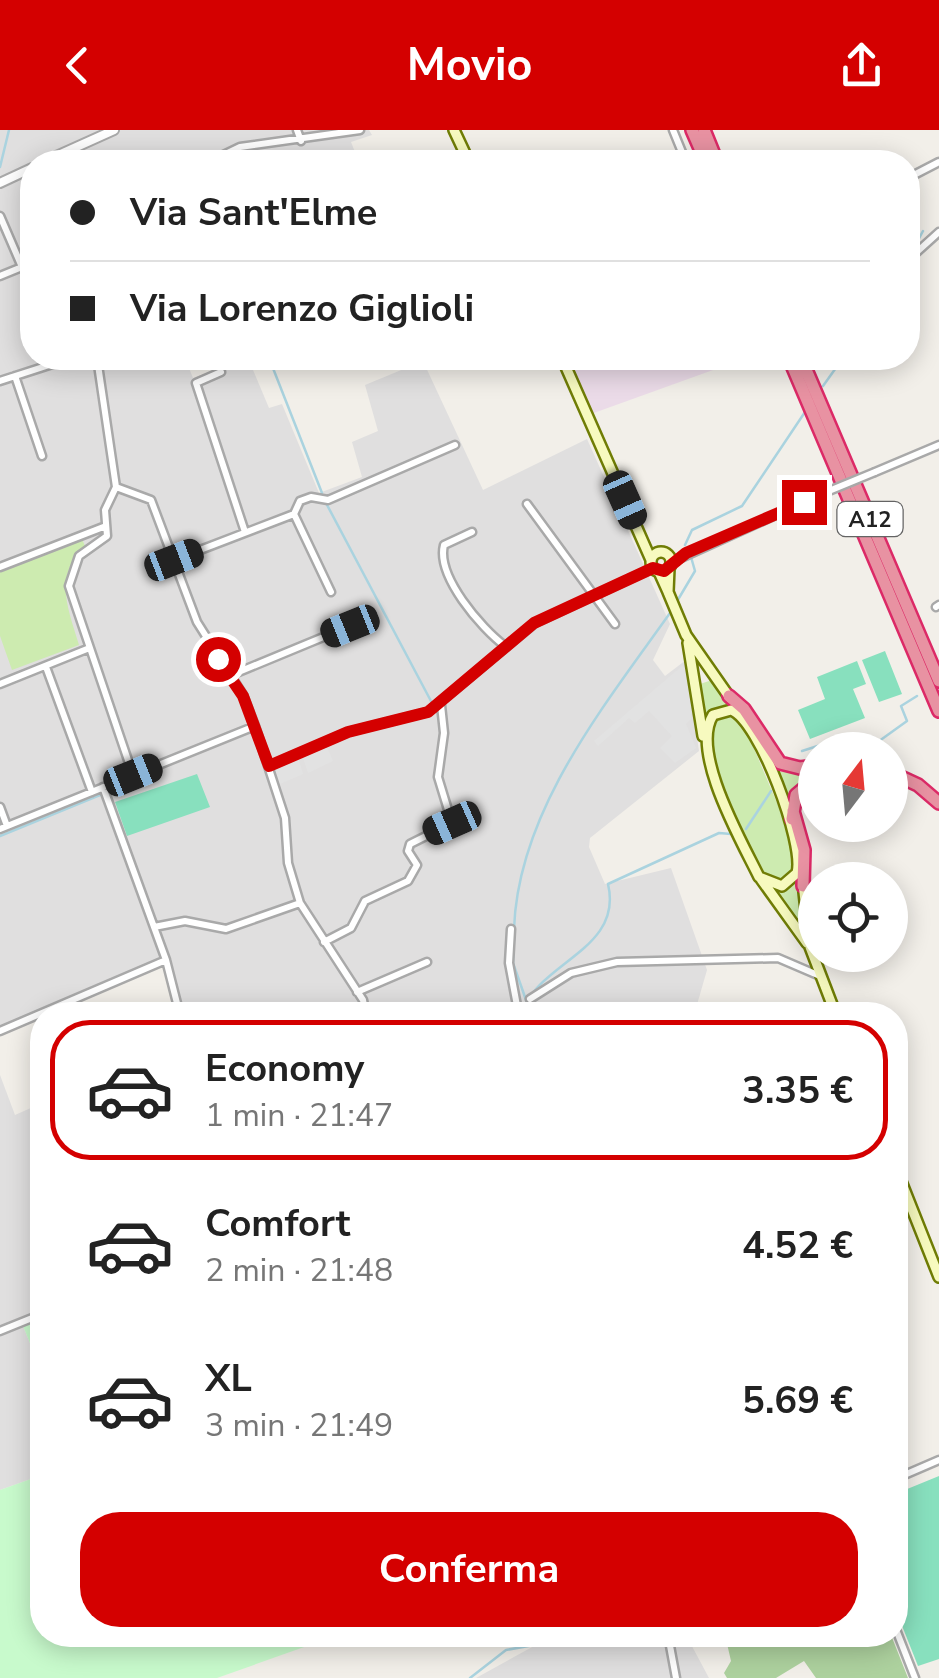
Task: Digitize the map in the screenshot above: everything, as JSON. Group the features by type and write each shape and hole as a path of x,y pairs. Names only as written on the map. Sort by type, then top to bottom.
{"highway":[{"name":"A12","path":"794,370 939,711"},
{"name":"A12","path":"806,370 939,680"},
{"path":"729,696 744,710 780,763 798,766"},
{"path":"761,747 785,771 798,770"},
{"path":"908,780 939,804"},
{"path":"792,828 798,793"},
{"path":"792,811 805,862"}],"main road":[{"path":"567,370 639,531 661,563 686,635 744,716 761,747 792,828 800,862"},
{"path":"686,635 704,742 727,808 759,877 798,930"},
{"path":"704,742 710,719 718,711 744,716"},
{"path":"759,877 772,885 785,885 798,868"},
{"path":"820,972 831,1002"},
{"path":"908,1199 939,1277"}],"street":[{"path":"67,150 114,130"},
{"path":"296,130 301,141"},
{"path":"234,150 360,130"},
{"path":"0,216 20,262"},
{"path":"920,249 939,232"},
{"path":"0,381 34,370"},
{"path":"99,370 116,487 107,498 107,536 79,556 70,576 70,595 133,775"},
{"path":"221,372 196,384 245,532"},
{"path":"16,376 42,456"},
{"path":"174,560 294,514 300,501 310,497 328,500 454,445"},
{"path":"269,766 339,735 441,705 534,623 661,563 939,446"},
{"path":"116,487 150,500 197,622 255,726 285,818 288,863 300,904 361,1002"},
{"path":"527,504 615,624"},
{"path":"294,514 331,592"},
{"path":"0,567 106,526"},
{"path":"472,532 444,545 442,556 462,600 488,634 505,646"},
{"path":"230,676 350,626"},
{"path":"0,684 87,649"},
{"path":"46,667 92,792"},
{"path":"324,942 351,928 365,901 408,881 417,865 408,851 410,844 452,823 438,777 444,732 441,705"},
{"path":"0,808 4,828 255,726"},
{"path":"104,787 166,960 177,1002"},
{"path":"154,927 185,921 226,930 300,904"},
{"path":"511,930 510,963 516,1002"},
{"path":"530,1000 571,973 616,962 778,958 821,976"},
{"path":"68,1002 166,960"},
{"path":"357,992 427,962"},
{"path":"0,1031 30,1018"},
{"path":"0,1330 30,1319"},
{"path":"908,1473 939,1460"},
{"path":"670,1647 676,1678"},
{"path":"903,1647 915,1678"}],"shaded area":[{"path":"0,130 369,130 372,135 351,142 354,150 20,150 20,370 190,370 193,378 215,370 253,370 269,408 282,404 319,493 362,477 352,442 378,431 365,385 401,370 427,370 483,490 587,439 670,624 653,660 665,676 686,660 699,751 590,838 589,847 605,884 671,868 707,970 698,1002 174,1002 164,966 78,1002 30,1002 30,1022 0,1035"},
{"path":"571,370 713,370 591,414"},
{"path":"682,666 690,673 691,719 686,724 696,748 675,763 660,748 672,736 649,711 635,723 629,718 598,746 594,741"},
{"path":"326,745 333,761 308,773 302,755"},
{"path":"298,757 303,774 280,784 274,768"},
{"path":"0,1075 15,1115 30,1108 30,1323 23,1326 30,1343 30,1479 0,1490"},
{"path":"532,1647 692,1647 709,1678 476,1678"}],"green space":[{"path":"82,539 85,546 75,557 66,581 79,645 12,670 0,636 0,572"},
{"path":"885,651 902,694 879,702 862,660"},
{"path":"857,661 866,684 853,689 865,718 828,732 807,732 798,710 825,699 817,677"},
{"path":"712,680 740,711 731,708 705,726 700,684"},
{"path":"723,713 741,718 792,838 793,871 780,884 765,877 758,868 719,779 711,723"},
{"path":"775,771 798,773 798,794 788,806"},
{"path":"197,774 210,807 127,836 115,802"},
{"path":"798,879 798,925 770,889 789,887"},
{"path":"30,1323 30,1343 23,1326"},
{"path":"939,1476 939,1659 918,1666 908,1641 908,1489"},
{"path":"30,1479 30,1647 304,1647 217,1678 0,1678 0,1490"},
{"path":"728,1647 896,1647 908,1678 816,1678 804,1661 776,1678 727,1678 724,1673 731,1661"}],"waterway":[{"path":"0,167 9,130"},
{"path":"920,237 923,231"},
{"path":"274,370 322,493"},
{"path":"823,386 834,370"},
{"path":"685,545 692,530 742,506 805,412"},
{"path":"326,503 432,703"},
{"path":"676,603 695,571 691,557"},
{"path":"514,929 519,885 548,802 593,723 670,613"},
{"path":"892,732 907,721 901,706 917,696"},
{"path":"746,829 771,791"},
{"path":"0,836 100,795"},
{"path":"528,1002 603,925 609,907 608,884 719,833 731,834"},
{"path":"514,937 513,963 526,1000"},
{"path":"470,1678 506,1650 523,1647"}],"route":[{"path":"218,659 243,696 269,766 348,732 428,712 534,623 653,568 664,571 686,553 804,502"}]}
